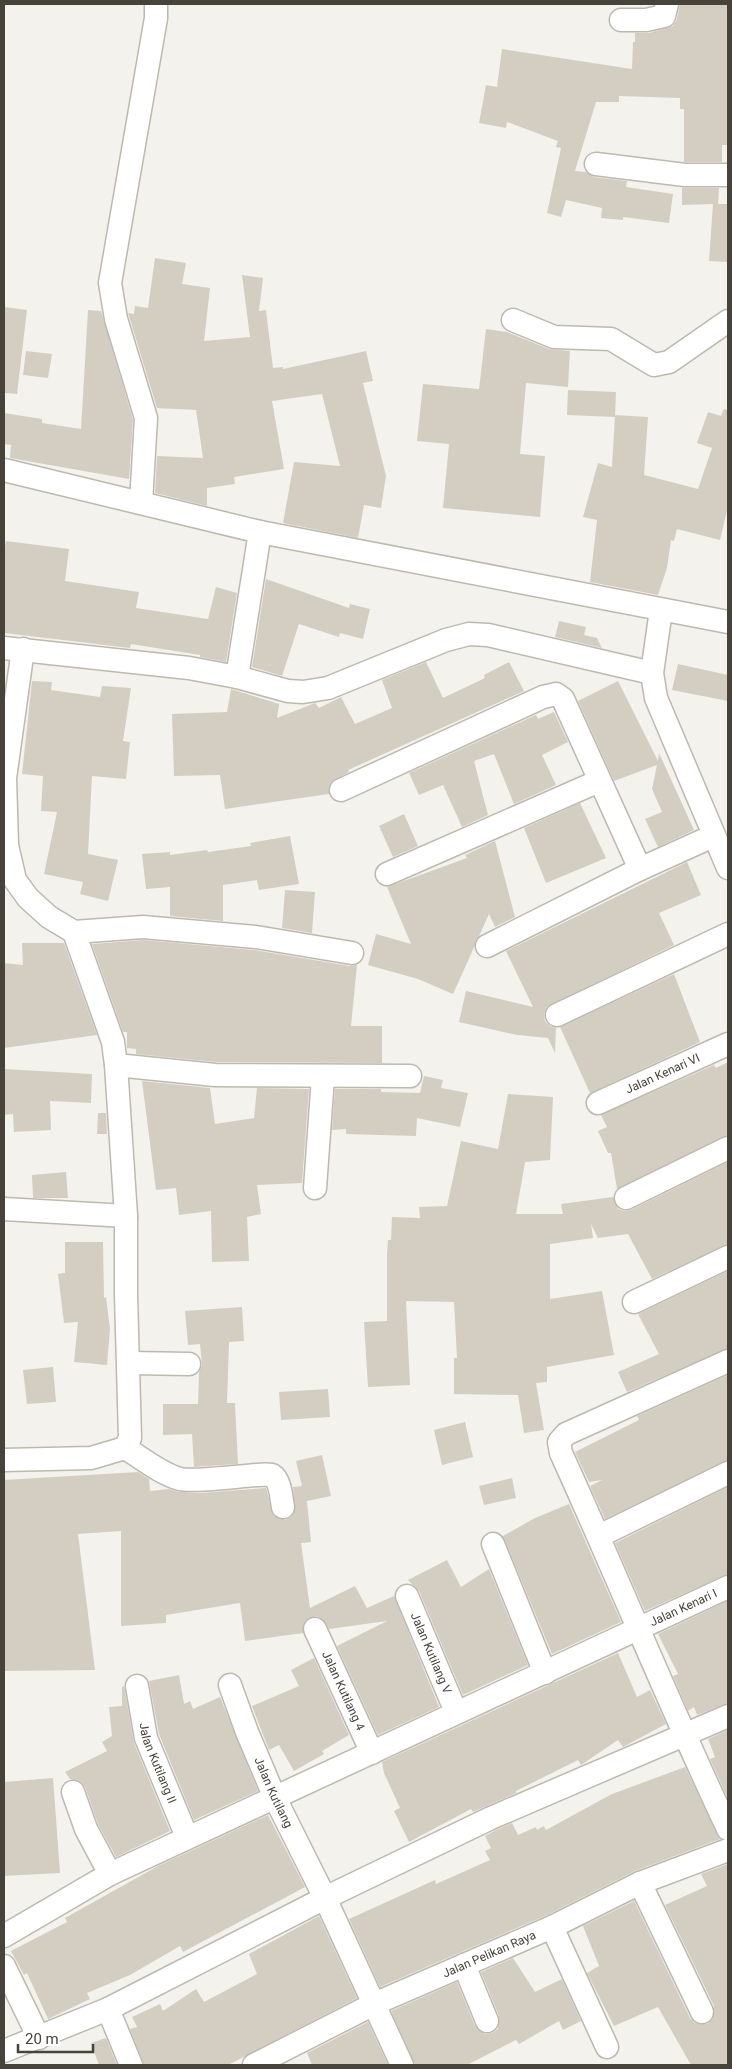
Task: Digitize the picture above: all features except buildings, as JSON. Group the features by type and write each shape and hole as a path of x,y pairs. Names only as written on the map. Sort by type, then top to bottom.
{"street":[{"path":"141,504 146,418 116,319 110,283 156,18 156,4"},
{"path":"621,20 646,20 664,16 667,4"},
{"path":"596,164 685,175 728,175"},
{"path":"513,320 554,337 610,339 654,365 669,362 728,321"},
{"path":"4,470 260,532 728,622"},
{"path":"237,677 260,532"},
{"path":"661,610 652,673 656,698 728,868"},
{"path":"352,953 256,937 143,927 74,932 49,918 28,898 15,880 7,845 5,778 13,649 189,668 237,677 288,691 303,692 328,688 446,640 469,634 488,635 652,673"},
{"path":"341,790 543,697 556,694 563,699 640,869"},
{"path":"387,874 599,781"},
{"path":"486,946 640,869 713,836"},
{"path":"74,932 113,1042 116,1065 126,1216 126,1295 130,1364 130,1438 126,1448"},
{"path":"557,1015 728,934"},
{"name":"Jalan Kenari VI","path":"598,1103 728,1044"},
{"path":"116,1065 215,1075 410,1076"},
{"path":"315,1188 324,1076"},
{"path":"626,1198 728,1148"},
{"path":"4,1209 126,1216"},
{"path":"634,1302 728,1257"},
{"path":"728,1361 560,1439 561,1453 599,1536 683,1735 728,1829"},
{"path":"130,1364 189,1364"},
{"path":"4,1460 91,1458 126,1448 180,1479 241,1478 265,1473 272,1475 278,1482 283,1508"},
{"path":"599,1536 728,1474"},
{"path":"493,1544 545,1673"},
{"name":"Jalan Kenari I","path":"4,1936 110,1874 728,1587"},
{"name":"Jalan Kutilang V","path":"407,1596 456,1712"},
{"name":"Jalan Kutilang 4","path":"315,1629 372,1752"},
{"name":"Jalan Kutilang","path":"230,1685 247,1732 275,1798 325,1898 402,2065"},
{"name":"Jalan Kutilang II","path":"137,1686 146,1738 187,1837"},
{"path":"4,2051 108,2009 325,1898 491,1818 728,1716"},
{"path":"73,1792 86,1829 110,1874"},
{"name":"Jalan Pelikan Raya","path":"254,2065 374,2004 552,1927 640,1884 728,1850"},
{"path":"640,1884 702,2012"},
{"path":"552,1927 607,2047"},
{"path":"464,1965 487,2021"},
{"path":"4,1966 39,2038"},
{"path":"108,2009 131,2065"}]}
